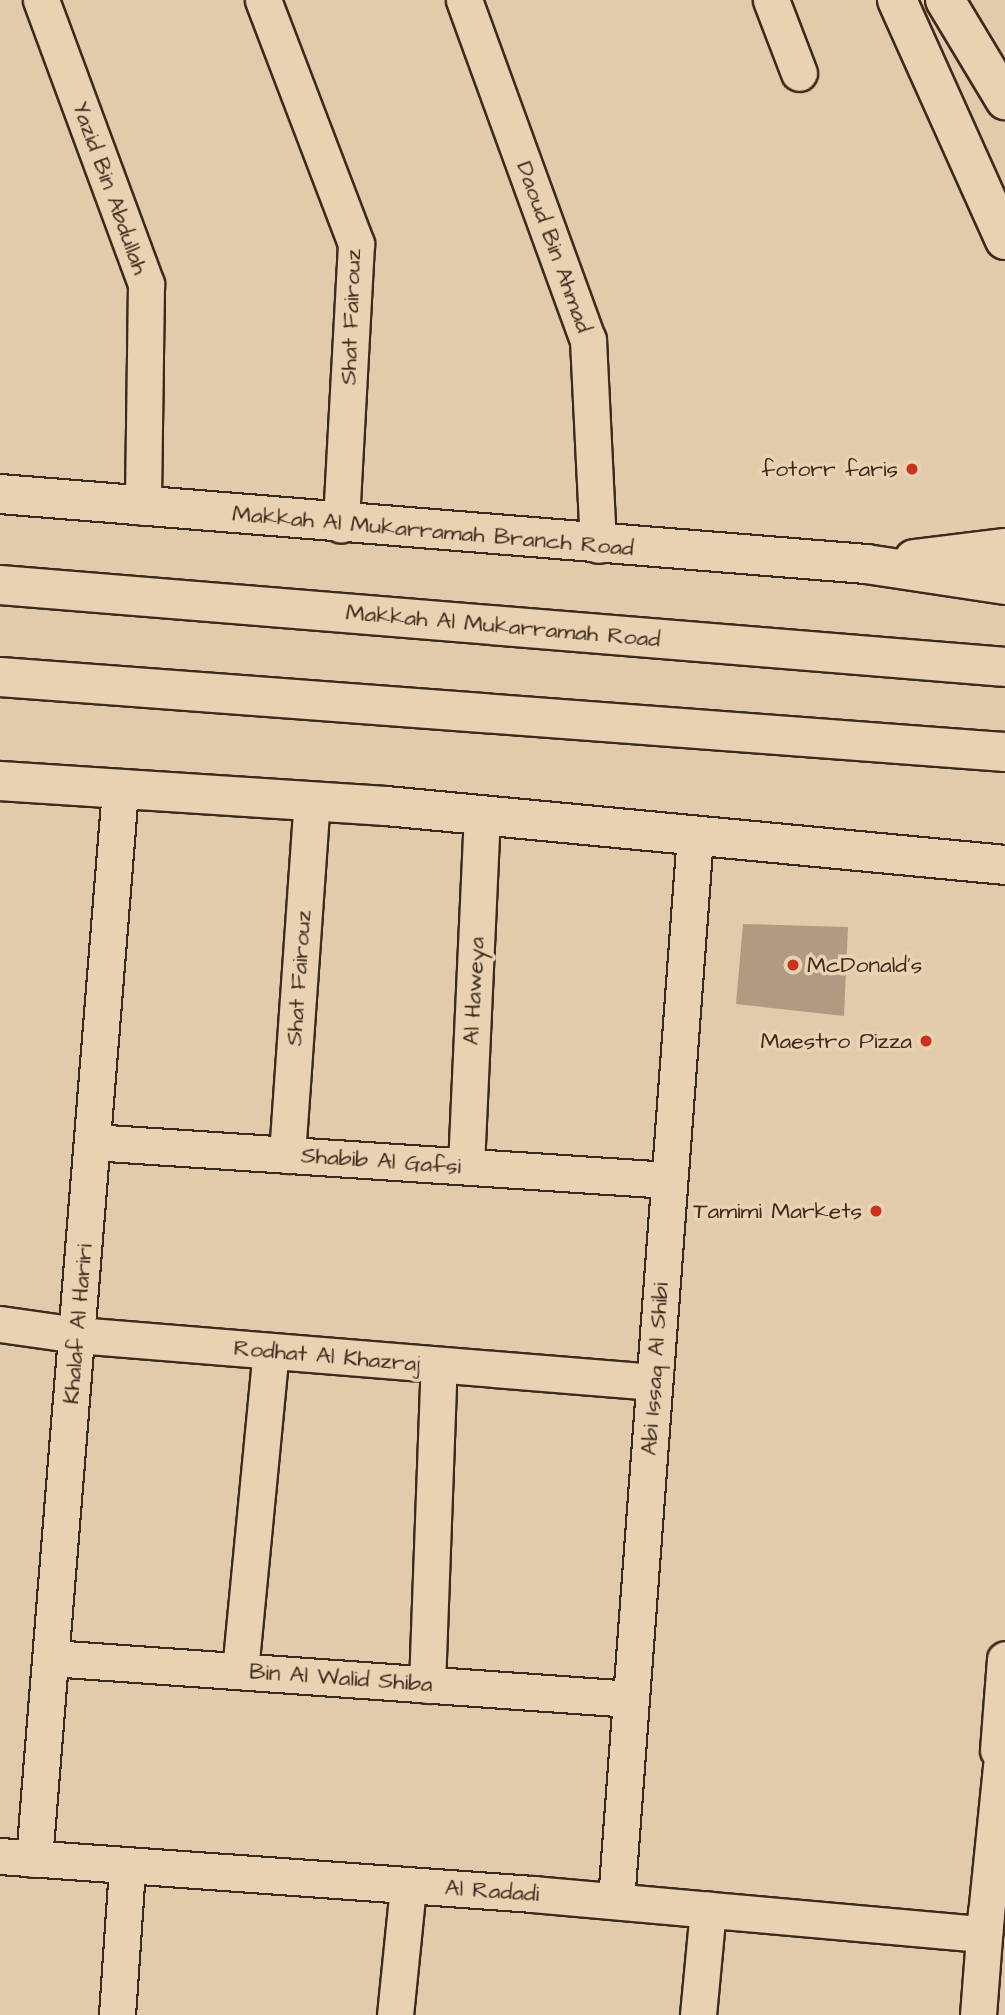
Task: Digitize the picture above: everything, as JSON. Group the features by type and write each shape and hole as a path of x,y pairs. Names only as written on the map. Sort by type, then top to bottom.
{"main road":[{"path":"897,0 1005,240"},
{"path":"945,0 1005,100"},
{"name":"Makkah Al Mukarramah Branch Road","path":"0,494 598,545 866,564"},
{"path":"866,564 1005,548"},
{"path":"866,564 1005,563"},
{"path":"866,564 1005,585"},
{"name":"Makkah Al Mukarramah Road","path":"0,585 1005,667"},
{"path":"0,677 1005,752"},
{"path":"0,781 482,815 1005,864"},
{"path":"888,855 1005,851"},
{"path":"888,855 1005,872"}],"street":[{"name":"Yazid Bin Abdullah","path":"41,0 146,284 143,507"},
{"name":"Shat Fairouz","path":"262,0 356,244 341,524"},
{"name":"Daoud Bin Ahmad","path":"464,0 588,340 598,545"},
{"path":"771,0 799,73"},
{"name":"Khalaf Al Hariri","path":"34,1859 120,789"},
{"name":"Shat Fairouz","path":"287,1155 312,801"},
{"name":"Al Haweya","path":"466,1166 482,815"},
{"name":"Abi Issaq Al Shibi","path":"616,1901 695,836"},
{"name":"Shabib Al Gafsi","path":"92,1143 669,1180"},
{"name":"Rodhat Al Khazraj","path":"0,1324 77,1335 654,1382"},
{"path":"240,1671 271,1351"},
{"path":"427,1685 439,1365"},
{"name":"Bin Al Walid Shiba","path":"51,1658 631,1699"},
{"path":"978,2015 1005,1660"},
{"path":"984,1934 1005,1728"},
{"name":"Al Radadi","path":"0,1856 616,1901 984,1934"},
{"path":"117,2015 127,1867"},
{"path":"395,2015 408,1886"},
{"path":"698,2015 708,1909"}],"building":[{"name":"McDonald's","path":"743,924 848,927 844,1016 736,1004"}],"place":[{"name":"fotorr faris","path":"912,469"},
{"name":"McDonald's","path":"793,965"},
{"name":"Maestro Pizza","path":"926,1041"},
{"name":"Tamimi Markets","path":"876,1211"}]}
